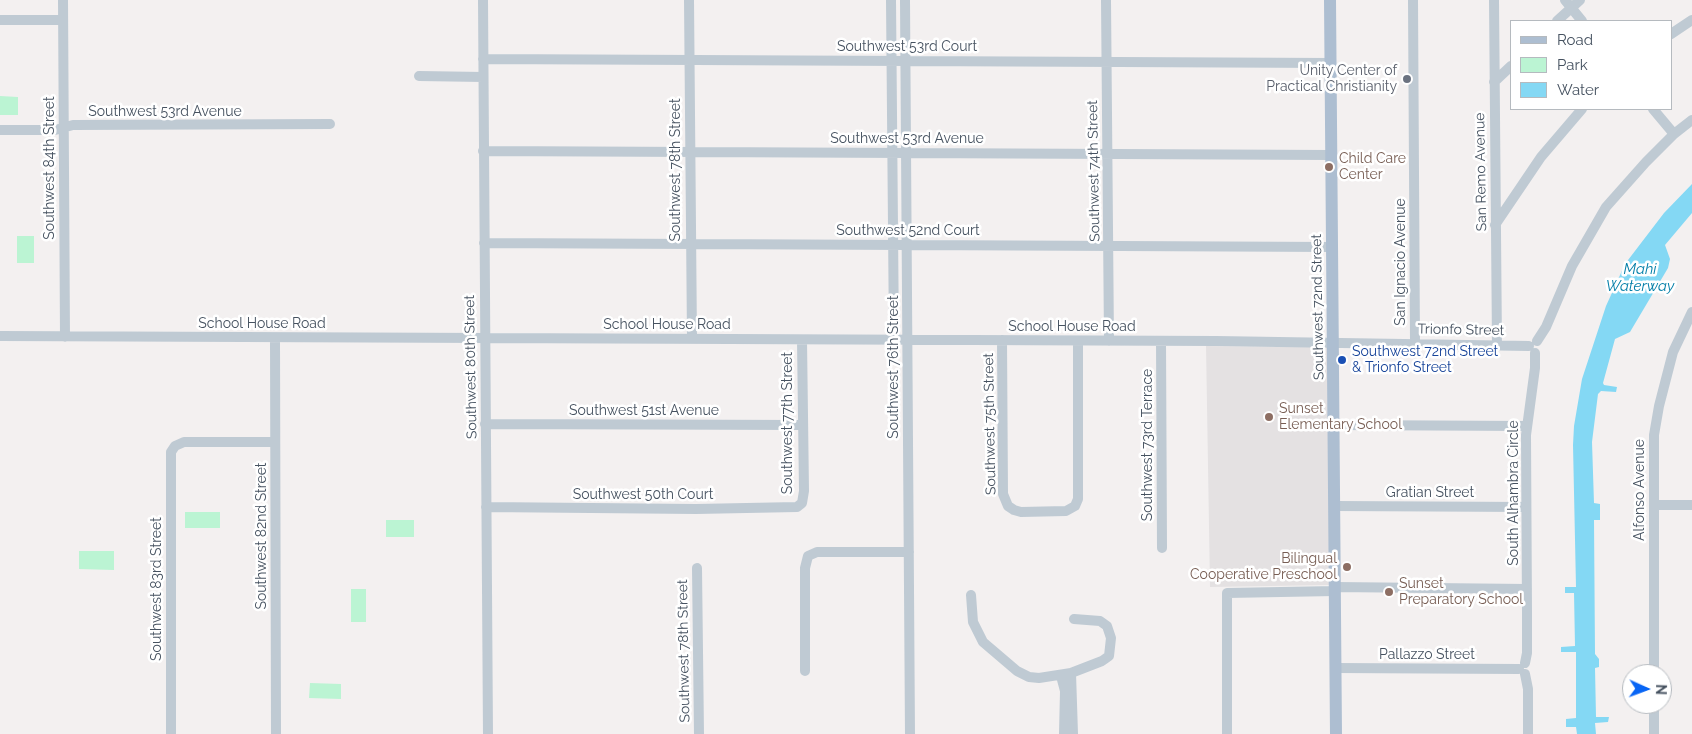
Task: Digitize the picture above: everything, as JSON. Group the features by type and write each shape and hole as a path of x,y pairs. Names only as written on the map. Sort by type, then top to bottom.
{"main road":[{"name":"Southwest 72nd Street","path":"1330,0 1336,734"}],"street":[{"name":"Southwest 84th Street","path":"63,0 65,337"},
{"name":"Southwest 80th Street","path":"483,0 488,734"},
{"name":"Southwest 78th Street","path":"689,0 692,339"},
{"name":"Southwest 76th Street","path":"891,0 894,340"},
{"name":"Southwest 76th Street","path":"905,0 910,734"},
{"name":"Southwest 74th Street","path":"1106,0 1109,341"},
{"name":"San Ignacio Avenue","path":"1413,0 1415,343"},
{"name":"San Remo Avenue","path":"1494,0 1497,345"},
{"path":"1558,20 1568,4 1580,0"},
{"path":"1568,4 1581,20"},
{"path":"0,20 63,20"},
{"path":"1672,33 1692,20"},
{"name":"Southwest 53rd Court","path":"483,59 1331,63"},
{"path":"1494,82 1510,67"},
{"path":"419,76 483,77"},
{"path":"1495,225 1541,157 1581,110"},
{"path":"1654,110 1674,134"},
{"name":"South Alhambra Circle","path":"1528,734 1528,689 1523,669 1527,653 1526,426 1535,368 1534,347 1546,327 1572,266 1606,207 1629,179 1674,134 1692,120"},
{"name":"Southwest 53rd Avenue","path":"0,130 55,130 73,125 330,124"},
{"name":"Southwest 53rd Avenue","path":"483,151 1332,155"},
{"name":"Southwest 52nd Court","path":"484,243 1332,247"},
{"name":"Alfonso Avenue","path":"1654,664 1653,447 1656,418 1673,352 1692,312"},
{"name":"School House Road","path":"0,336 1333,342"},
{"name":"Southwest 82nd Street","path":"275,338 276,734"},
{"name":"Southwest 77th Street","path":"800,505 804,491 802,340"},
{"name":"Southwest 75th Street","path":"1002,340 1003,489 1004,498 1008,506 1021,512 1066,511 1077,503 1079,487 1078,341"},
{"name":"Southwest 73rd Terrace","path":"1161,341 1162,548"},
{"name":"Trionfo Street","path":"1333,342 1534,347"},
{"name":"Southwest 51st Avenue","path":"486,424 803,425"},
{"path":"1334,425 1526,426"},
{"name":"Southwest 83rd Street","path":"171,734 170,457 175,446 186,442 276,442"},
{"name":"Southwest 50th Court","path":"486,507 696,509 791,508 800,505"},
{"path":"1654,505 1692,505"},
{"name":"Gratian Street","path":"1334,506 1526,507"},
{"path":"805,671 805,568 808,556 817,552 909,552"},
{"name":"Southwest 78th Street","path":"697,568 699,734"},
{"path":"1227,734 1227,593 1335,589 1527,589"},
{"path":"971,595 972,618 977,632 987,646 1020,673 1029,677 1038,678 1066,674 1108,657 1112,647 1112,638 1109,629 1104,623 1095,620 1074,619"},
{"name":"Pallazzo Street","path":"1336,668 1523,669"},
{"path":"1064,734 1068,722 1066,674"},
{"path":"1654,714 1654,734"},
{"path":"1068,722 1073,734"}],"shaded area":[{"path":"1206,346 1328,347 1330,585 1210,587"}],"green space":[{"path":"0,96 18,97 18,115 0,115"},
{"path":"17,236 34,236 34,263 17,263"},
{"path":"185,512 220,512 220,528 185,528"},
{"path":"386,520 414,520 414,537 386,537"},
{"path":"79,551 114,551 114,570 79,569"},
{"path":"351,589 366,589 366,622 351,622"},
{"path":"310,683 341,684 341,699 309,698"}],"water":[{"name":"Mahi Waterway","path":"1692,184 1692,213 1665,245 1670,259 1668,268 1630,332 1615,339 1603,383 1604,385 1617,387 1616,392 1601,391 1598,394 1592,442 1594,503 1600,504 1600,520 1594,520 1595,654 1599,659 1599,667 1595,668 1596,717 1609,717 1608,722 1595,723 1596,734 1577,734 1576,727 1566,727 1566,719 1576,718 1576,652 1561,652 1561,647 1575,646 1574,593 1565,593 1565,587 1576,587 1573,445 1574,426 1582,379 1606,306 1625,264 1664,213"}],"place":[{"name":"Unity Center of Practical Christianity","path":"1407,79"},
{"name":"Child Care Center","path":"1329,167"},
{"name":"Southwest 72nd Street & Trionfo Street","path":"1342,360"},
{"name":"Sunset Elementary School","path":"1269,417"},
{"name":"Bilingual Cooperative Preschool","path":"1347,567"},
{"name":"Sunset Preparatory School","path":"1389,592"}]}
